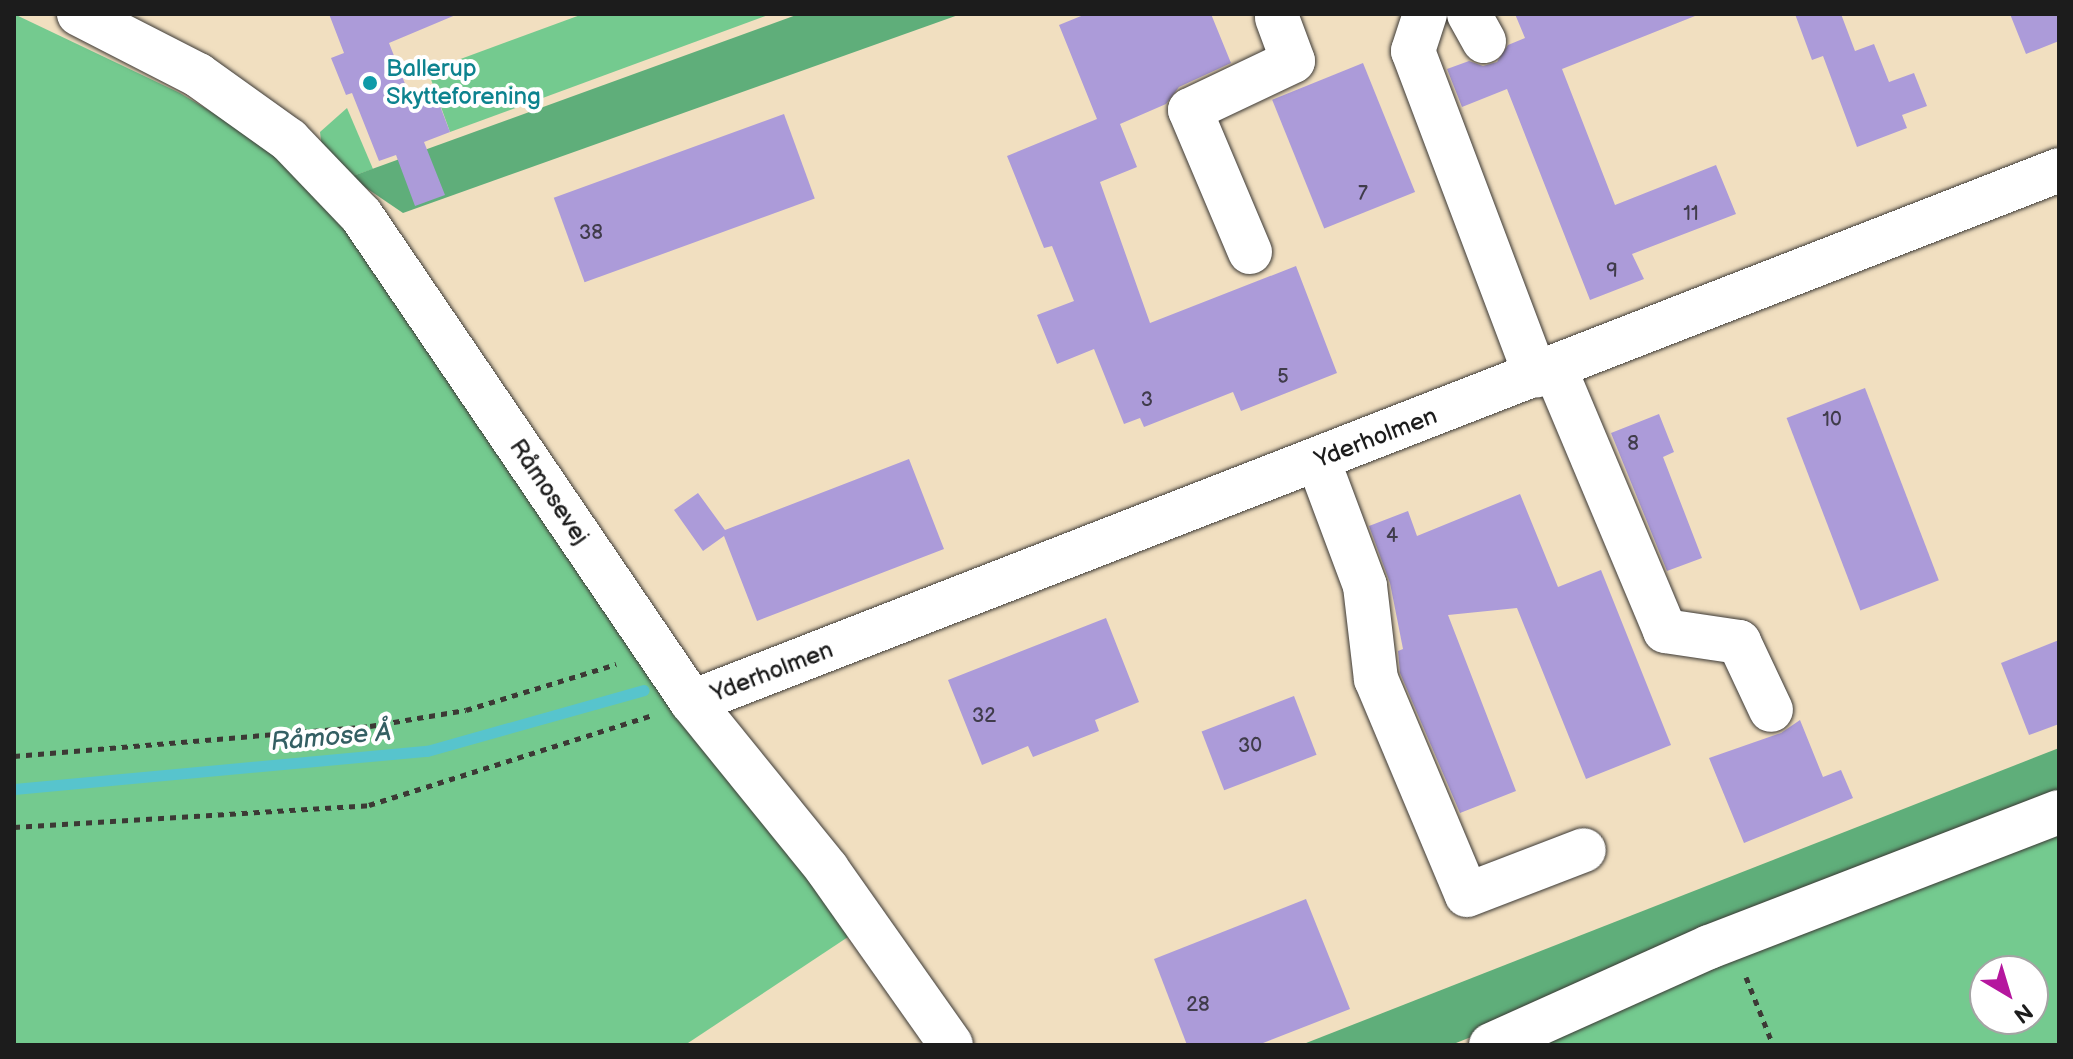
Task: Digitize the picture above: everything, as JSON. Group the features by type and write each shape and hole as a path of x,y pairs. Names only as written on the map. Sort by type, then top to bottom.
{"street":[{"name":"Råmosevej","path":"79,14 198,75 289,140 361,215 692,702 827,869 951,1045"},
{"path":"1425,14 1413,51 1546,372 1665,631 1739,642 1771,710"},
{"path":"1250,252 1190,110 1293,61 1277,18"},
{"name":"Yderholmen","path":"692,702 2059,170"},
{"path":"1318,460 1365,586 1376,679 1467,895 1584,850"},
{"path":"1491,1045 1732,938 2059,812"}],"path":[{"path":"14,756 370,726 466,710 626,661"},
{"path":"14,827 369,805 692,702"},
{"path":"1732,938 1773,1045"}],"green space":[{"path":"14,14 180,93 273,149 346,228 851,935 685,1045 14,1045"},
{"path":"583,14 771,14 450,132 428,71"},
{"path":"799,14 961,14 403,213 350,177"},
{"path":"347,108 373,169 350,177 322,147 320,132"},
{"path":"2059,748 2059,803 1451,1045 1301,1045"},
{"path":"2059,803 2059,1045 1474,1045"}],"building":[{"name":"Ballerup Skytteforening","path":"329,14 458,14 389,43 411,99 434,90 450,132 424,142 445,195 415,206 396,155 379,161 352,93 346,95 331,58 344,53"},
{"path":"1086,14 1211,14 1231,63 1179,87 1166,104 1120,124 1137,167 1100,182 1150,323 1296,266 1337,373 1241,411 1233,392 1144,427 1140,418 1124,424 1094,349 1057,364 1037,315 1074,301 1052,246 1044,248 1007,156 1097,119 1059,25"},
{"path":"1515,14 1700,14 1562,69 1615,205 1716,165 1736,214 1632,254 1644,279 1590,300 1507,89 1462,107 1447,69 1469,61 1483,66 1497,62 1508,45 1525,38"},
{"path":"1795,14 1841,14 1855,51 1874,44 1889,82 1914,73 1927,106 1902,115 1907,128 1857,147 1823,56 1812,60"},
{"path":"2010,14 2059,14 2059,41 2026,54"},
{"path":"1363,63 1415,192 1324,229 1272,100"},
{"path":"784,114 815,199 585,282 554,198"},
{"path":"1865,388 1939,580 1860,610 1787,418"},
{"path":"1659,414 1674,452 1663,457 1702,558 1667,571 1611,433"},
{"path":"909,459 944,549 757,621 724,536 703,551 674,510 698,493 725,530"},
{"path":"1520,494 1558,587 1601,570 1671,745 1586,779 1517,608 1448,615 1516,791 1460,813 1400,673 1398,651 1403,649 1390,583 1369,526 1408,511 1417,536"},
{"path":"1106,618 1139,702 1095,720 1099,731 1033,757 1028,746 982,765 948,680"},
{"path":"2059,640 2059,724 2029,735 2001,663"},
{"path":"1294,696 1317,755 1224,790 1202,731"},
{"path":"1800,720 1823,777 1841,770 1853,798 1744,843 1709,758 1781,733"},
{"path":"1306,899 1350,1009 1258,1045 1187,1045 1154,959"}],"waterway":[{"name":"Råmose Å","path":"14,789 427,751 644,690"}],"place":[{"name":"Ballerup Skytteforening","path":"370,83"}]}
